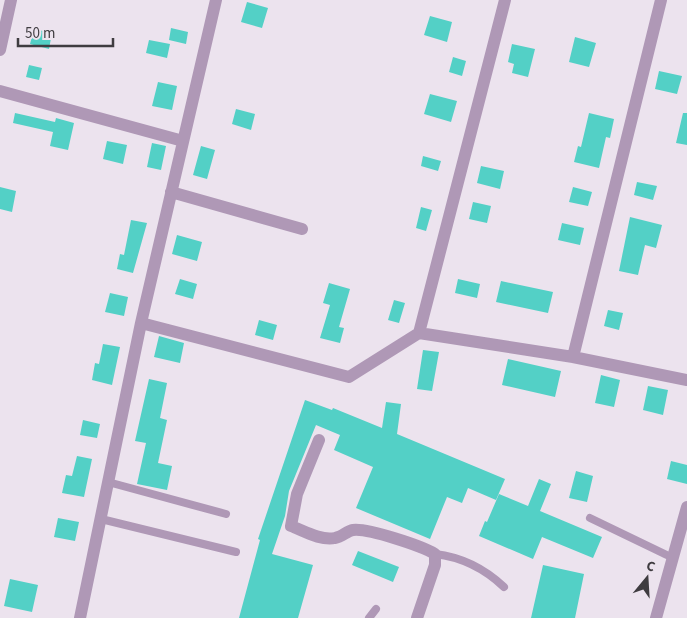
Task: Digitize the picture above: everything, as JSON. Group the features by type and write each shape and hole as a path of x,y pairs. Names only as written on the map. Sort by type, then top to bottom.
{"street":[{"path":"0,50 11,0"},
{"path":"80,618 141,323 216,0"},
{"path":"419,333 505,0"},
{"path":"573,357 661,0"},
{"path":"0,91 183,141"},
{"path":"171,192 302,229"},
{"path":"141,323 349,377 419,333 573,357 687,380"},
{"path":"319,440 297,494 291,526 317,537 335,539 353,530 372,532 426,548 435,554 435,565 417,618"},
{"path":"656,618 686,513"}],"lane":[{"path":"108,482 226,514"},
{"path":"590,518 673,558"},
{"path":"100,519 236,552"},
{"path":"435,554 450,556 488,572 504,587"},
{"path":"369,618 376,609"}],"building":[{"path":"247,2 268,8 262,28 241,22"},
{"path":"430,16 452,22 447,42 424,35"},
{"path":"171,28 188,32 186,44 169,40"},
{"path":"34,29 52,33 49,49 30,44"},
{"path":"575,37 596,43 589,67 569,62"},
{"path":"149,40 170,44 167,58 146,53"},
{"path":"512,44 535,49 528,77 512,73 514,64 508,62"},
{"path":"453,57 466,61 462,76 449,72"},
{"path":"29,65 42,68 39,80 26,77"},
{"path":"659,71 682,76 677,94 655,89"},
{"path":"158,82 177,86 172,110 152,106"},
{"path":"430,94 457,101 451,122 424,114"},
{"path":"236,109 255,114 251,130 232,124"},
{"path":"15,113 55,122 56,118 74,123 68,150 50,146 53,132 13,123"},
{"path":"589,113 614,119 610,138 606,137 599,168 574,162 578,146 581,147"},
{"path":"683,113 687,113 687,145 676,143"},
{"path":"107,141 127,145 123,164 103,159"},
{"path":"152,143 166,146 161,170 147,167"},
{"path":"201,146 215,150 207,179 193,175"},
{"path":"423,156 441,161 438,171 421,166"},
{"path":"481,166 504,171 500,189 477,183"},
{"path":"637,182 657,186 653,200 634,195"},
{"path":"0,187 16,191 12,212 0,209"},
{"path":"573,187 592,192 588,206 569,202"},
{"path":"473,202 491,206 487,223 469,219"},
{"path":"421,207 432,210 426,231 416,228"},
{"path":"630,217 662,225 656,248 645,245 638,275 619,271"},
{"path":"131,220 147,223 133,273 117,269 120,254 124,255"},
{"path":"562,223 584,228 580,245 558,240"},
{"path":"177,235 202,242 197,261 172,254"},
{"path":"180,279 197,284 193,299 175,294"},
{"path":"458,279 480,284 477,298 455,293"},
{"path":"501,281 553,292 548,313 496,302"},
{"path":"329,283 350,289 339,327 344,328 340,343 320,338 330,305 323,303"},
{"path":"110,293 128,297 124,316 105,312"},
{"path":"394,300 405,303 399,323 388,320"},
{"path":"608,310 623,313 619,330 604,326"},
{"path":"259,320 277,325 273,340 255,335"},
{"path":"159,336 184,343 180,363 154,357"},
{"path":"103,344 120,347 112,385 92,380 95,363 99,364"},
{"path":"423,350 439,352 432,391 417,389"},
{"path":"508,359 561,371 555,397 502,385"},
{"path":"601,375 620,380 614,407 595,403"},
{"path":"149,379 167,383 160,418 167,420 158,463 172,466 167,490 137,484 146,443 135,441"},
{"path":"648,386 668,390 663,415 643,410"},
{"path":"305,400 332,410 333,408 382,428 386,402 401,404 397,434 505,479 496,500 468,488 462,503 447,497 430,539 356,508 373,467 334,450 340,435 316,425 289,491 285,516 272,554 313,565 298,618 239,618 260,540 258,539"},
{"path":"83,420 100,424 97,438 80,435"},
{"path":"77,456 92,459 84,497 62,493 66,475 72,476"},
{"path":"671,461 687,465 687,484 667,479"},
{"path":"576,471 593,476 587,502 569,498"},
{"path":"539,479 551,484 540,511 602,537 593,558 542,537 533,559 479,536 499,494 528,506"},
{"path":"58,518 79,522 75,541 54,537"},
{"path":"358,551 399,567 393,582 352,565"},
{"path":"543,565 584,574 575,618 531,618"},
{"path":"10,579 38,585 32,612 4,606"}]}
